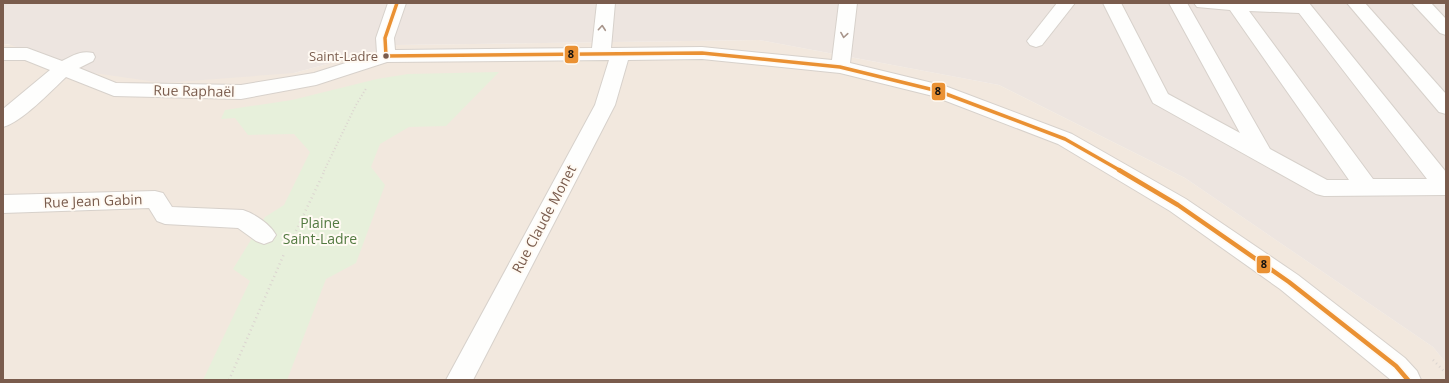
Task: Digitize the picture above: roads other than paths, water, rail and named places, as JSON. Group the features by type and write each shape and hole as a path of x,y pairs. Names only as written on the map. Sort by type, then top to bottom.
{"street":[{"path":"386,56 385,38 397,3"},
{"name":"Rue Claude Monet","path":"459,380 605,105 616,73 611,53 606,3"},
{"path":"840,67 848,3"},
{"path":"1036,41 1066,3"},
{"path":"1112,3 1160,98 1324,188 1446,187"},
{"path":"1178,3 1264,155"},
{"path":"1203,3 1302,5 1446,187"},
{"path":"1356,3 1446,107"},
{"path":"1421,3 1446,29"},
{"path":"1235,4 1367,188"},
{"name":"Rue Raphaël","path":"3,54 27,54 114,89 241,92 316,79 386,56 702,53 804,62 840,67 938,91 1065,139 1178,205 1289,282 1396,366 1408,380"},
{"path":"3,120 36,94 64,68 86,57"},
{"name":"Rue Jean Gabin","path":"3,204 155,199 165,215 243,219 264,235"}],"place":[{"name":"Saint-Ladre","path":"386,56"}],"park label":[{"name":"Plaine Saint-Ladre","path":"320,232"}]}
